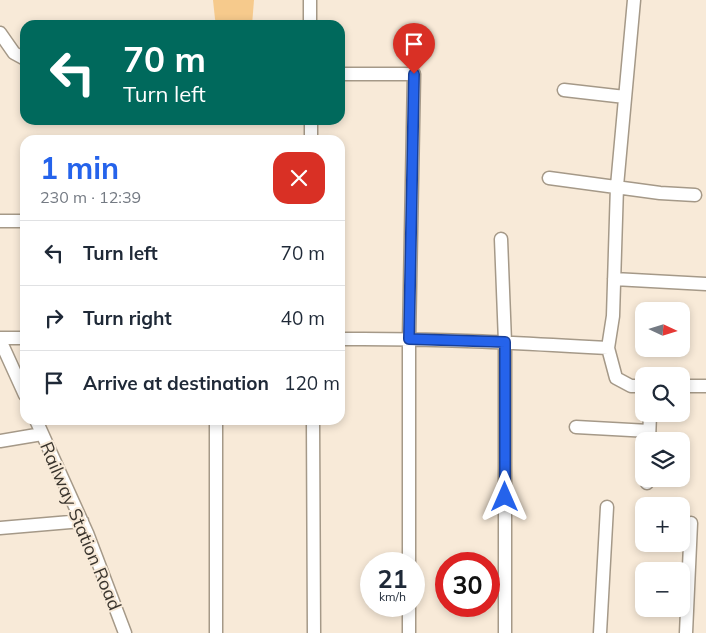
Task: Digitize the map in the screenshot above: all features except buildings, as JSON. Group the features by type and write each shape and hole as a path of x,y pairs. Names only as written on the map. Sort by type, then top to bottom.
{"street":[{"path":"310,0 310,20"},
{"path":"634,0 617,186 613,316 608,348 616,378 631,386 635,386"},
{"path":"0,33 14,53 20,56"},
{"path":"345,74 414,74 409,339 409,552"},
{"path":"564,90 625,98"},
{"path":"549,178 660,193 695,195"},
{"path":"0,221 20,221"},
{"path":"501,239 505,342 505,633"},
{"path":"614,279 706,284"},
{"path":"20,338 0,339 20,384"},
{"path":"345,339 505,342 608,348"},
{"path":"690,386 706,386"},
{"name":"Railway Station Road","path":"38,425 82,521 125,633"},
{"path":"216,425 216,633"},
{"path":"312,425 314,633"},
{"path":"576,427 635,434"},
{"path":"0,442 42,434"},
{"path":"600,633 607,507"},
{"path":"0,528 82,521"},
{"path":"686,633 691,523"},
{"path":"409,617 409,633"}],"shaded area":[{"path":"213,0 254,0 252,20 215,19"}],"route":[{"path":"414,74 409,339 505,342 505,497"}]}
